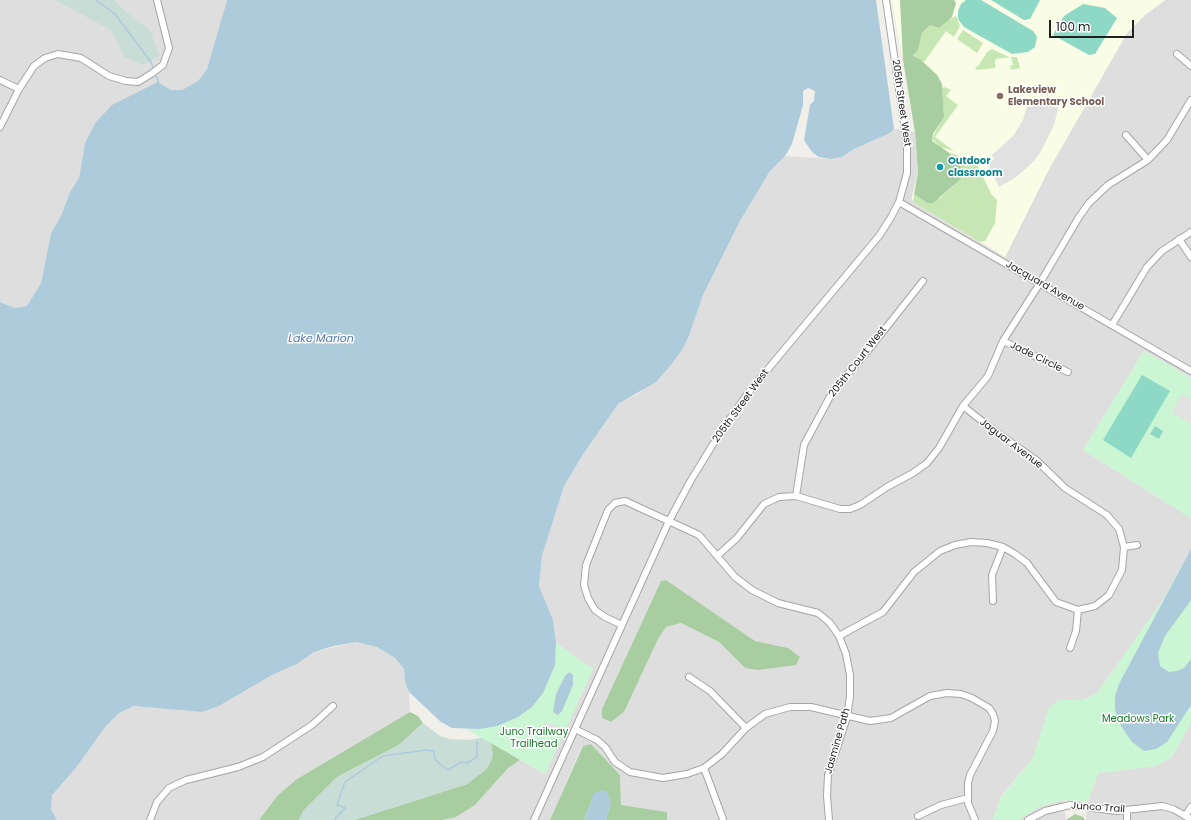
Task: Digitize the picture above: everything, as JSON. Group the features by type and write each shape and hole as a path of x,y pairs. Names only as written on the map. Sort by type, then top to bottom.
{"street":[{"path":"0,127 19,89 34,66 45,58 58,54 81,58 110,76 126,81 138,82 151,74 163,64 168,48 157,0"},
{"name":"205th Street West","path":"534,820 669,521 707,455 748,393 879,236 899,202 907,173 907,144 886,0"},
{"path":"1177,54 1191,66"},
{"path":"0,80 19,89"},
{"path":"717,556 737,538 764,504 779,497 796,496 840,509 850,509 860,505 887,487 913,473 926,463 939,448 963,406 988,376 1003,341 1089,203 1108,185 1148,160 1167,140 1189,107 1191,100"},
{"path":"1126,135 1148,160"},
{"name":"Jacquard Avenue","path":"899,202 1191,371"},
{"path":"1112,325 1147,267 1162,251 1191,232"},
{"path":"1179,239 1191,257"},
{"name":"205th Court West","path":"796,496 804,445 833,391 866,353 923,281"},
{"name":"Jade Circle","path":"1003,341 1068,372"},
{"name":"Jaguar Avenue","path":"963,406 992,429 1036,460 1065,488 1107,515 1119,529 1124,547 1122,570 1109,595 1095,606 1078,610"},
{"name":"Jasmine Path","path":"622,625 605,618 595,610 588,598 584,584 586,565 608,510 615,503 625,502 699,536 735,576 752,590 778,603 818,613 830,623 839,636 846,654 850,675 850,696 847,717 828,775 827,796 829,820"},
{"path":"839,636 883,612 914,572 940,551 955,544 971,542 987,543 1003,547 1027,563 1056,602 1078,610 1078,622 1070,648"},
{"path":"1124,547 1137,545"},
{"path":"993,601 992,575 1003,547"},
{"path":"689,677 710,691 746,728"},
{"path":"575,729 601,743 623,768 640,775 663,778 676,777 704,768 722,754 746,728 766,714 790,707 811,707 847,717 870,721 891,718 926,698 947,693 965,696 985,706 993,714 995,724 970,775 968,798 970,808 976,820"},
{"path":"150,820 157,802 169,788 186,780 238,767 263,758 312,725 333,706"},
{"path":"704,768 724,819"},
{"path":"918,816 941,805 968,798"},
{"name":"Junco Trail","path":"1028,820 1045,811 1066,806 1117,811 1162,806 1173,809 1188,818"},
{"path":"1188,818 1191,807"},
{"path":"1127,810 1127,820"}],"shaded area":[{"path":"0,0 227,0 207,69 198,81 182,90 171,90 158,82 85,143 79,178 70,192 61,216 51,233 41,283 27,306 15,308 0,302"},
{"path":"55,0 114,0 127,13 150,30 159,56 143,65 125,57 111,30"},
{"name":"Lakeview Elementary School","path":"892,0 1165,0 1145,15 1127,33 1048,171 1005,257 913,202 912,197 918,173 915,132"},
{"path":"1165,0 1191,0 1191,378 1144,351 1083,450 1191,518 1191,549 1163,600 1098,692 1084,700 1059,700 1033,758 1001,796 993,820 667,820 667,812 621,805 620,775 591,744 582,746 550,820 442,820 456,817 475,805 508,768 520,760 545,774 593,669 556,643 553,620 539,586 542,556 564,486 582,456 618,404 638,394 670,366 681,350 689,336 703,295 740,221 770,171 785,156 831,159 842,157 854,149 890,133 894,129 915,132 918,173 912,197 1005,257 1048,171 1127,33 1145,15","holes":["666,580 755,641 788,648 745,668 719,642 681,623 666,627 658,639 624,712 611,722 602,718 602,709 661,581"]},
{"path":"1033,101 1059,104 1054,125 1041,151 1034,161 1015,178 999,187 988,164 994,159 992,155 1013,136 1023,120 1027,106 1031,107"},
{"path":"1182,394 1191,399 1191,423 1172,413"},
{"path":"356,642 377,647 395,658 404,669 405,682 409,692 410,712 297,779 278,795 259,820 57,820 51,809 52,795 75,769 106,726 119,713 134,706 202,712 219,706 272,675 297,664 314,652"},
{"path":"1191,722 1191,820 1086,820 1089,798 1098,773 1156,766 1172,757"},
{"path":"423,723 440,736 450,739 468,740 486,737 491,741 493,754 492,760 486,770 467,784 354,820 299,820 304,810 337,777 399,745"},
{"path":"543,723 558,725 557,735 542,734"},
{"path":"1063,800 1066,820 1018,820 1041,806"}],"green space":[{"path":"900,0 954,0 956,3 952,17 939,28 930,25 922,33 918,50 913,56 921,60 937,75 942,84 944,117 933,134 932,141 948,152 963,170 961,179 933,203 927,203 914,194 918,173 915,132 903,60"},
{"path":"966,0 981,0 1033,31 1037,37 1035,47 1028,52 1012,54 964,27 958,19 958,11 961,4"},
{"path":"991,0 1040,0 1030,19 1024,20"},
{"path":"1083,4 1105,8 1117,18 1095,54 1089,55 1053,35 1064,16"},
{"path":"956,16 960,26 954,37 946,31 924,62 913,57 918,50 922,33 930,25 939,28 946,21"},
{"path":"963,30 983,43 977,53 957,39"},
{"path":"992,49 1011,57 995,59 995,68 977,70 975,68 979,65 987,52"},
{"path":"1011,57 1017,57 1020,68 1011,70 1010,66 1013,65"},
{"path":"944,87 951,90 946,96 958,105 935,137 954,151 940,147 932,139 944,115 942,88"},
{"path":"948,152 957,155 968,163 977,164 991,194 997,200 995,223 985,241 980,242 913,202 914,194 927,203 940,198 961,179 963,170"},
{"path":"1144,351 1191,378 1191,518 1083,450"},
{"path":"1142,375 1170,391 1131,458 1103,440"},
{"path":"1155,426 1163,431 1159,439 1150,434"},
{"name":"Meadows Park","path":"1191,549 1191,722 1172,757 1156,766 1098,773 1089,798 1085,802 1063,800 1041,806 1018,820 993,820 1001,797 1033,758 1049,707 1059,700 1084,700 1098,692 1163,600"},
{"path":"666,580 755,641 788,648 800,657 796,665 758,670 745,668 719,642 681,623 666,627 658,639 624,712 611,722 602,718 602,709 661,581"},
{"name":"Juno Trailway Trailhead","path":"556,643 593,669 545,774 466,729 479,729 555,665"},
{"path":"410,712 418,716 423,723 399,745 337,777 304,810 299,820 259,820 278,795 297,779"},
{"path":"491,741 520,760 508,768 475,805 456,817 442,820 354,820 467,784"},
{"path":"591,744 620,775 621,805 667,812 667,820 606,820 611,802 592,797 584,820 550,820 583,746"},
{"path":"1075,814 1083,817 1085,820 1066,820"}],"water":[{"name":"Lake Marion","path":"227,0 876,0 894,129 890,133 854,149 842,157 831,159 819,157 812,152 804,140 810,105 814,101 815,91 808,88 803,91 803,105 792,144 785,156 770,171 740,221 703,295 689,336 682,350 656,382 618,404 582,456 564,486 542,556 539,586 553,620 556,643 555,665 543,693 532,707 518,717 497,726 479,729 452,728 441,722 409,692 405,682 404,669 395,658 377,647 356,642 334,646 314,652 297,664 272,675 219,706 202,712 134,706 119,713 106,726 75,769 52,795 51,809 57,820 0,820 0,302 15,308 27,306 41,283 51,233 61,216 70,192 79,178 85,143 96,122 112,105 158,82 171,90 182,90 198,81 207,69"},
{"path":"1191,549 1191,600 1165,636 1158,653 1160,666 1169,672 1184,668 1191,659 1191,705 1167,742 1156,749 1144,751 1132,742 1121,726 1115,710 1115,696 1119,684"},
{"path":"569,672 573,675 573,685 562,711 558,715 553,712 556,694 565,676"},
{"path":"603,790 607,792 611,802 606,820 584,820 592,800 591,797 594,793"}],"waterway":[{"path":"96,0 115,14 151,62 154,70"},
{"path":"155,73 159,83"},
{"path":"334,820 345,808 337,805 345,782 383,756 426,750 434,751 435,759 448,770 461,762 467,763 477,757 477,742"}],"place":[{"name":"Lakeview Elementary School","path":"1000,96"},
{"name":"Outdoor classroom","path":"940,167"}]}
